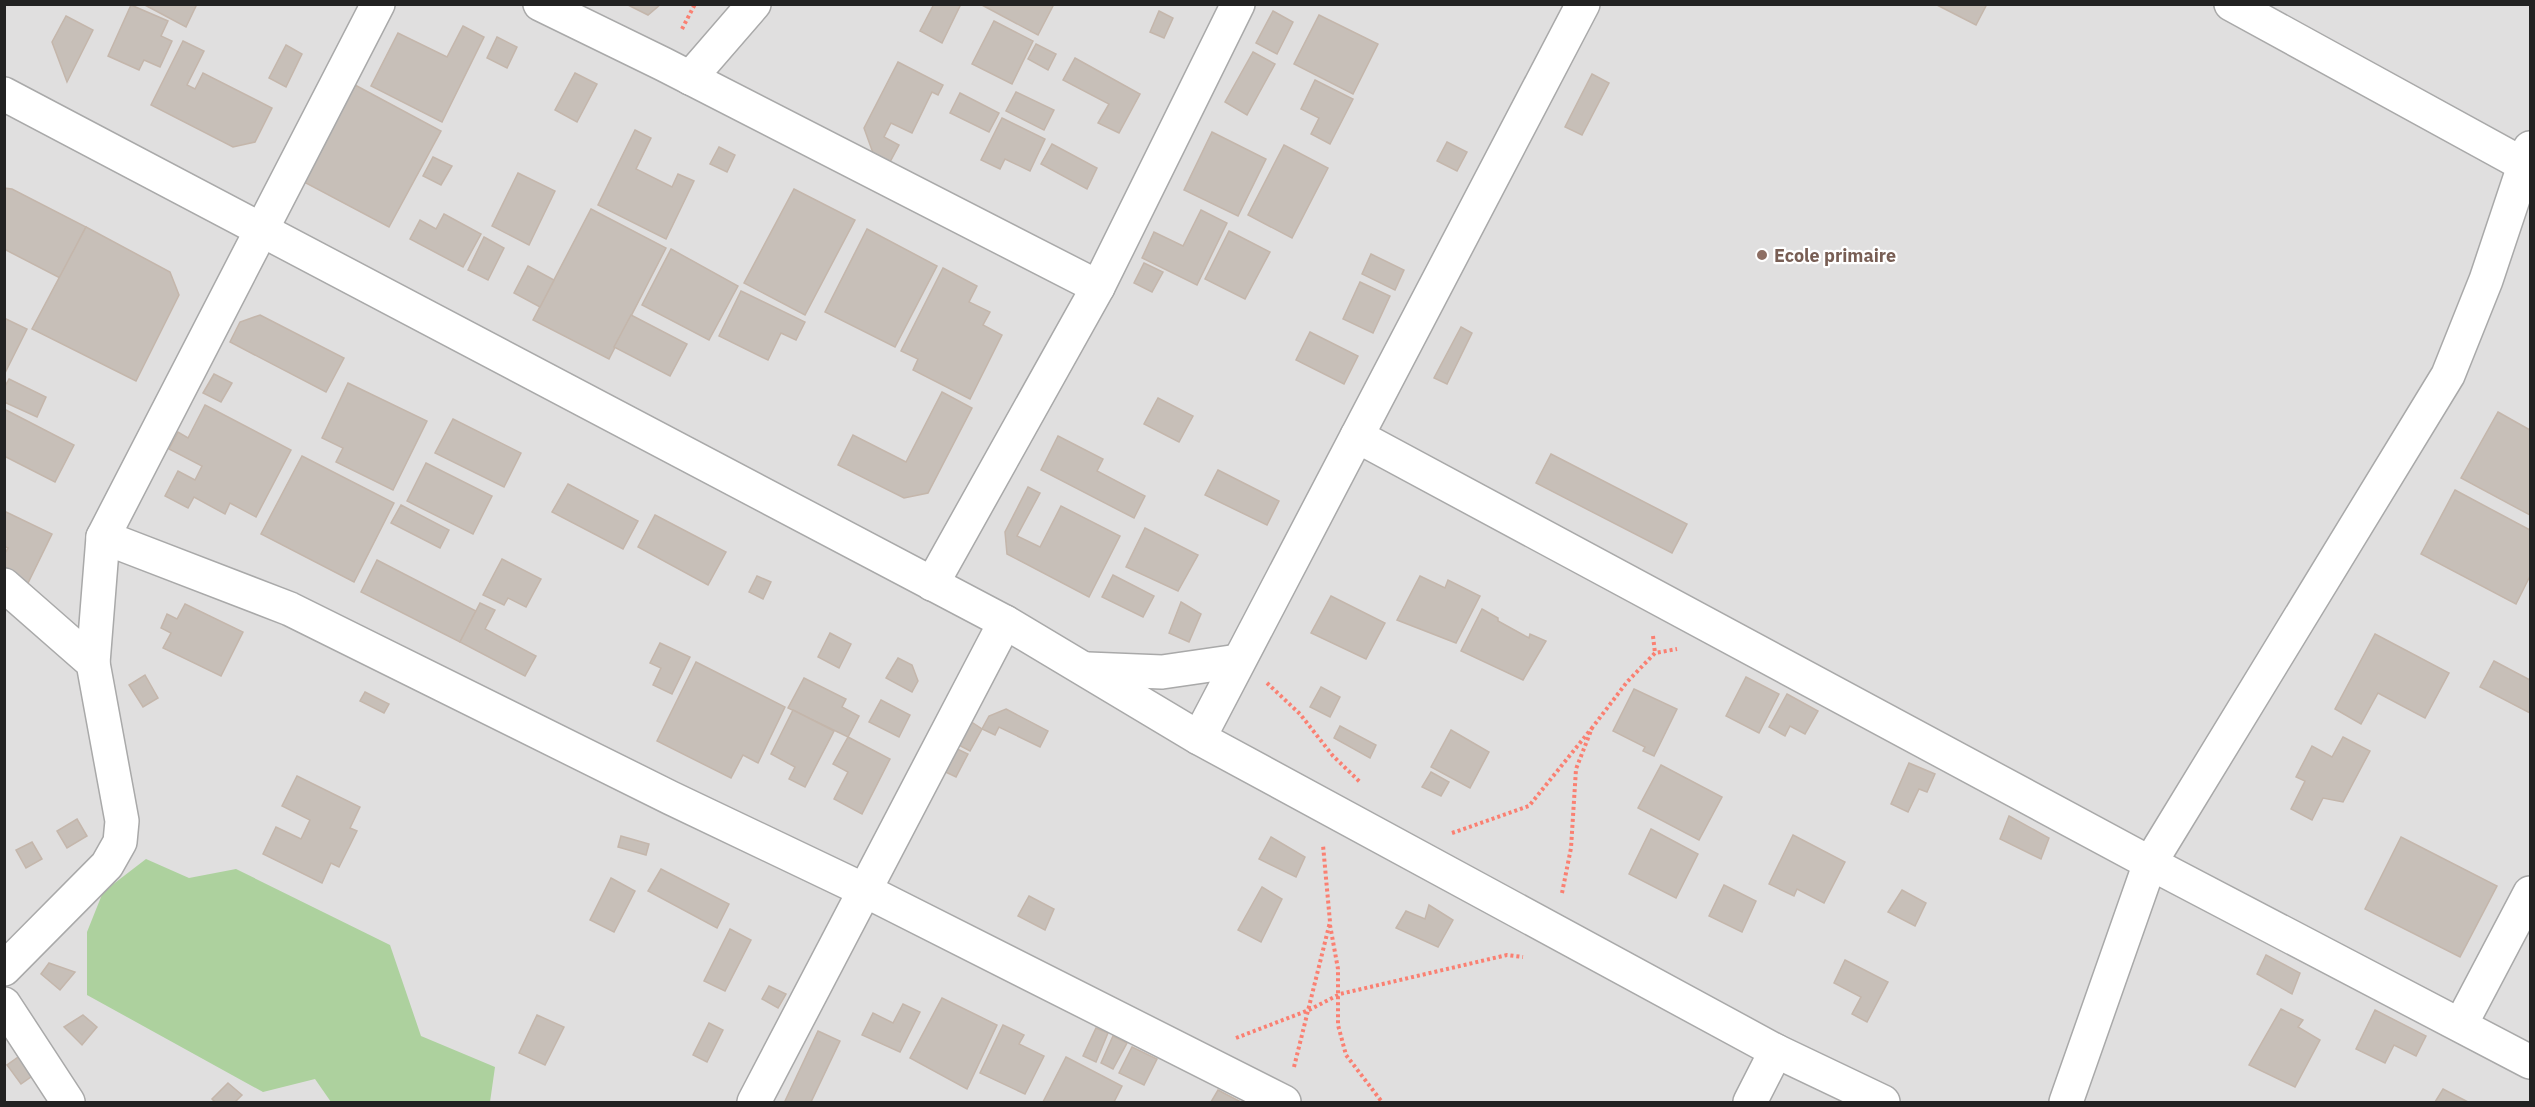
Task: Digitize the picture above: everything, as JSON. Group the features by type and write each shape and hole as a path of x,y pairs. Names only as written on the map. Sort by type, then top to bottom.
{"street":[{"path":"4,969 107,865 120,842 122,821 119,798 93,663 102,537 378,4"},
{"path":"540,4 690,78 1098,287"},
{"path":"690,78 754,4"},
{"path":"932,584 1098,287 1238,4"},
{"path":"1199,738 1583,4"},
{"path":"2066,1102 2150,863 2448,375 2486,280 2529,161 2231,4"},
{"path":"4,94 1005,622 1199,738 1555,929 1776,1051 1883,1102"},
{"path":"1357,436 2150,863 2530,1062"},
{"path":"102,537 290,609 671,798 866,891 1180,1050 1288,1088"},
{"path":"4,585 93,663"},
{"path":"754,1102 1005,622"},
{"path":"1084,669 1162,672 1238,662"},
{"path":"2461,1024 2530,893"},
{"path":"4,1004 68,1102"},
{"path":"1750,1102 1776,1051"}],"path":[{"path":"1444,830 1453,833 1528,806 1627,682 1655,653 1728,636"},
{"path":"1238,662 1275,688 1333,756 1366,788"},
{"path":"1555,929 1571,848 1576,769 1592,728"},
{"path":"1319,801 1330,922 1338,969 1340,994 1338,1025 1346,1055 1382,1102"},
{"path":"1288,1088 1330,922"},
{"path":"1180,1050 1215,1046 1309,1010 1340,994 1507,955 1530,958"}],"shaded area":[{"path":"5,5 2530,5 2530,1102 5,1102"}],"green space":[{"path":"146,859 189,878 236,869 390,945 421,1036 495,1067 490,1102 331,1102 315,1079 263,1092 87,995 87,932 103,892"}],"building":[{"path":"143,4 197,4 186,27"},
{"path":"626,4 661,4 648,15"},
{"path":"934,4 961,4 942,43 920,31"},
{"path":"980,4 1054,4 1038,35"},
{"path":"1935,4 1987,4 1976,25"},
{"path":"131,5 168,21 161,36 172,41 160,67 144,60 139,70 108,56"},
{"path":"1159,11 1173,18 1164,38 1150,32"},
{"path":"1273,11 1293,22 1277,54 1256,43"},
{"path":"1319,15 1378,44 1353,94 1294,64"},
{"path":"66,16 93,30 67,82 52,42"},
{"path":"994,21 1033,41 1012,84 972,64"},
{"path":"463,26 484,37 442,122 371,86 398,33 447,57"},
{"path":"497,37 517,47 507,68 487,58"},
{"path":"183,41 204,51 187,85 195,89 203,73 272,108 255,142 233,147 151,105"},
{"path":"1036,44 1056,54 1048,70 1028,59"},
{"path":"286,45 302,54 286,87 269,78"},
{"path":"1253,52 1275,64 1247,115 1225,102"},
{"path":"1075,58 1140,94 1119,133 1098,123 1109,104 1063,80"},
{"path":"898,62 943,85 938,95 932,92 912,133 891,123 884,137 899,145 890,162 873,153 864,128"},
{"path":"575,73 597,84 577,122 555,110"},
{"path":"1592,74 1609,83 1582,135 1565,127"},
{"path":"1315,80 1353,99 1330,144 1311,134 1319,118 1301,109"},
{"path":"355,85 441,131 389,227 304,182"},
{"path":"1016,92 1054,110 1044,130 1006,111"},
{"path":"960,93 999,113 989,132 950,113"},
{"path":"1002,118 1045,139 1030,171 1005,159 1000,169 981,160"},
{"path":"635,130 651,138 636,169 672,187 678,174 694,181 666,239 598,205"},
{"path":"1212,132 1266,159 1238,216 1184,190"},
{"path":"1447,142 1467,152 1457,171 1437,161"},
{"path":"1052,144 1097,168 1087,189 1041,164"},
{"path":"1284,145 1328,168 1292,238 1248,215"},
{"path":"719,147 735,155 727,172 710,164"},
{"path":"433,157 452,166 441,185 423,176"},
{"path":"518,173 555,191 529,245 492,226"},
{"path":"4,188 12,189 86,227 60,278 4,249"},
{"path":"794,189 855,220 805,315 744,283"},
{"path":"591,209 666,248 609,359 533,320"},
{"path":"1201,210 1227,223 1197,285 1142,258 1154,232 1183,246"},
{"path":"444,214 481,234 463,267 410,239 420,220 436,229"},
{"path":"86,227 170,272 179,295 136,381 32,329"},
{"path":"867,229 937,266 895,347 825,312"},
{"path":"1229,231 1270,252 1245,299 1205,279"},
{"path":"484,237 504,248 488,280 468,270"},
{"path":"671,249 738,286 709,340 642,305"},
{"path":"1371,254 1404,270 1395,290 1362,274"},
{"path":"1144,263 1163,272 1152,292 1134,283"},
{"path":"528,266 554,280 540,307 514,293"},
{"path":"943,268 977,286 969,302 990,312 983,325 1002,335 970,399 913,370 918,359 901,351"},
{"path":"1360,282 1390,296 1373,333 1343,319"},
{"path":"741,291 805,322 796,340 781,333 768,360 719,336"},
{"path":"260,315 344,358 326,392 230,342 240,322"},
{"path":"631,315 687,344 670,376 614,347"},
{"path":"4,318 27,329 4,375"},
{"path":"1461,327 1472,333 1447,384 1434,378"},
{"path":"1310,332 1358,356 1344,384 1296,360"},
{"path":"214,374 232,383 221,402 203,393"},
{"path":"9,379 46,397 37,417 4,402 4,388"},
{"path":"348,383 427,421 393,490 336,462 343,448 322,438"},
{"path":"942,392 972,408 928,493 904,498 838,465 853,435 906,462"},
{"path":"1158,398 1193,416 1179,442 1144,424"},
{"path":"205,405 291,450 256,517 230,503 225,514 194,497 188,508 165,496 178,471 195,480 202,466 169,449 178,432 188,438"},
{"path":"4,409 74,445 55,482 4,456"},
{"path":"2498,412 2530,430 2530,515 2461,478"},
{"path":"453,419 521,453 504,487 435,453"},
{"path":"1058,436 1103,459 1097,471 1145,496 1134,518 1041,470"},
{"path":"1551,454 1687,524 1672,553 1536,483"},
{"path":"302,456 394,503 354,582 261,534"},
{"path":"426,463 492,496 473,534 407,501"},
{"path":"1218,470 1279,501 1267,525 1205,495"},
{"path":"568,484 638,521 623,549 552,512"},
{"path":"1028,487 1040,493 1017,536 1040,547 1061,506 1120,536 1089,597 1007,554 1005,532"},
{"path":"2455,490 2530,530 2530,576 2516,604 2421,554"},
{"path":"401,505 449,530 440,548 391,523"},
{"path":"4,511 52,534 28,583 4,572 4,555 8,548 4,546"},
{"path":"655,515 726,552 708,585 638,547"},
{"path":"1145,528 1198,555 1178,591 1126,567"},
{"path":"502,559 541,579 526,607 508,598 504,605 483,595"},
{"path":"377,560 476,611 460,642 361,592"},
{"path":"1113,575 1154,596 1143,617 1102,597"},
{"path":"757,576 771,582 763,599 749,592"},
{"path":"1420,576 1445,588 1448,580 1480,596 1456,643 1397,620"},
{"path":"1331,596 1385,623 1366,659 1311,633"},
{"path":"1181,602 1201,614 1189,642 1169,633"},
{"path":"480,603 495,610 485,629 536,656 525,676 460,642"},
{"path":"185,604 243,632 221,676 163,648 171,633 161,628 167,614 177,619"},
{"path":"1482,609 1498,618 1498,621 1529,638 1530,634 1546,641 1523,680 1461,651"},
{"path":"830,633 851,644 839,668 818,657"},
{"path":"2375,634 2449,673 2425,718 2378,693 2361,724 2335,709"},
{"path":"660,643 690,657 672,694 653,685 661,668 650,663"},
{"path":"898,658 912,665 918,681 912,692 886,678"},
{"path":"2494,661 2530,680 2530,713 2480,687"},
{"path":"696,662 785,707 758,763 743,755 731,778 657,741"},
{"path":"145,675 158,698 143,707 129,685"},
{"path":"1746,677 1779,694 1759,733 1726,716"},
{"path":"804,678 846,699 842,707 859,716 848,737 788,708"},
{"path":"1321,687 1340,697 1330,717 1310,707"},
{"path":"1634,689 1677,709 1654,756 1643,751 1645,747 1613,731"},
{"path":"365,692 389,704 384,713 360,701"},
{"path":"1787,694 1818,711 1805,734 1790,726 1785,736 1769,727"},
{"path":"881,700 910,715 899,737 869,722"},
{"path":"1006,709 1048,731 1040,747 999,727 995,735 982,729 989,716"},
{"path":"793,710 834,731 805,787 789,779 795,767 771,754"},
{"path":"964,717 982,729 970,751 951,741"},
{"path":"1340,726 1376,745 1370,758 1334,738"},
{"path":"1451,730 1489,752 1470,788 1431,767"},
{"path":"848,737 890,759 862,814 834,799 848,772 833,764"},
{"path":"2343,737 2370,751 2343,802 2323,798 2312,820 2291,809 2305,781 2296,777 2312,746 2332,757"},
{"path":"951,746 968,754 956,777 939,769"},
{"path":"1909,763 1935,774 1927,792 1919,789 1908,812 1891,804"},
{"path":"1661,765 1722,797 1699,840 1638,808"},
{"path":"1431,772 1449,782 1441,796 1422,787"},
{"path":"297,776 360,807 350,828 357,831 339,867 331,863 322,883 263,854 276,827 301,839 310,820 282,806"},
{"path":"2009,816 2049,838 2041,859 2000,839"},
{"path":"77,819 87,836 67,848 57,831"},
{"path":"1651,829 1698,854 1676,898 1629,874"},
{"path":"1793,835 1845,862 1824,903 1797,889 1794,896 1769,884"},
{"path":"621,836 649,844 646,855 618,847"},
{"path":"1271,837 1305,857 1296,877 1259,859"},
{"path":"2401,837 2497,886 2460,957 2365,909"},
{"path":"32,842 42,859 26,868 16,850"},
{"path":"661,869 729,904 717,928 648,891"},
{"path":"611,878 635,891 614,932 590,920"},
{"path":"1724,885 1756,901 1742,932 1709,916"},
{"path":"1262,887 1282,899 1261,942 1238,930"},
{"path":"1902,890 1926,903 1915,926 1888,912"},
{"path":"1029,896 1054,909 1045,930 1018,916"},
{"path":"1429,905 1453,920 1438,947 1396,928 1406,911 1425,919"},
{"path":"730,929 751,940 725,991 704,981"},
{"path":"2266,955 2300,973 2292,994 2257,974"},
{"path":"1845,960 1888,982 1867,1022 1852,1014 1861,997 1834,983"},
{"path":"49,963 75,972 60,990 41,974"},
{"path":"769,986 786,994 778,1008 762,999"},
{"path":"942,998 997,1025 967,1089 910,1058"},
{"path":"903,1004 920,1012 900,1052 862,1035 873,1013 893,1023"},
{"path":"2281,1009 2303,1020 2298,1027 2320,1040 2295,1087 2249,1065"},
{"path":"2375,1010 2426,1036 2416,1056 2394,1045 2385,1063 2356,1049"},
{"path":"83,1015 97,1027 82,1045 64,1027"},
{"path":"537,1015 564,1027 545,1065 519,1053"},
{"path":"709,1023 723,1030 707,1062 693,1055"},
{"path":"1003,1025 1024,1035 1019,1044 1044,1056 1025,1094 980,1073"},
{"path":"1096,1028 1108,1033 1096,1062 1083,1056"},
{"path":"818,1031 840,1041 811,1102 785,1101"},
{"path":"1113,1036 1127,1043 1113,1069 1101,1063"},
{"path":"1132,1047 1157,1059 1144,1085 1119,1073"},
{"path":"21,1055 35,1074 21,1084 7,1065"},
{"path":"1066,1057 1122,1086 1114,1102 1043,1102"},
{"path":"228,1083 242,1095 235,1102 215,1102 212,1099"},
{"path":"2443,1089 2468,1102 2435,1102"},
{"path":"1218,1090 1239,1101 1211,1102"}],"place":[{"name":"Ecole primaire","path":"1762,255"}]}
